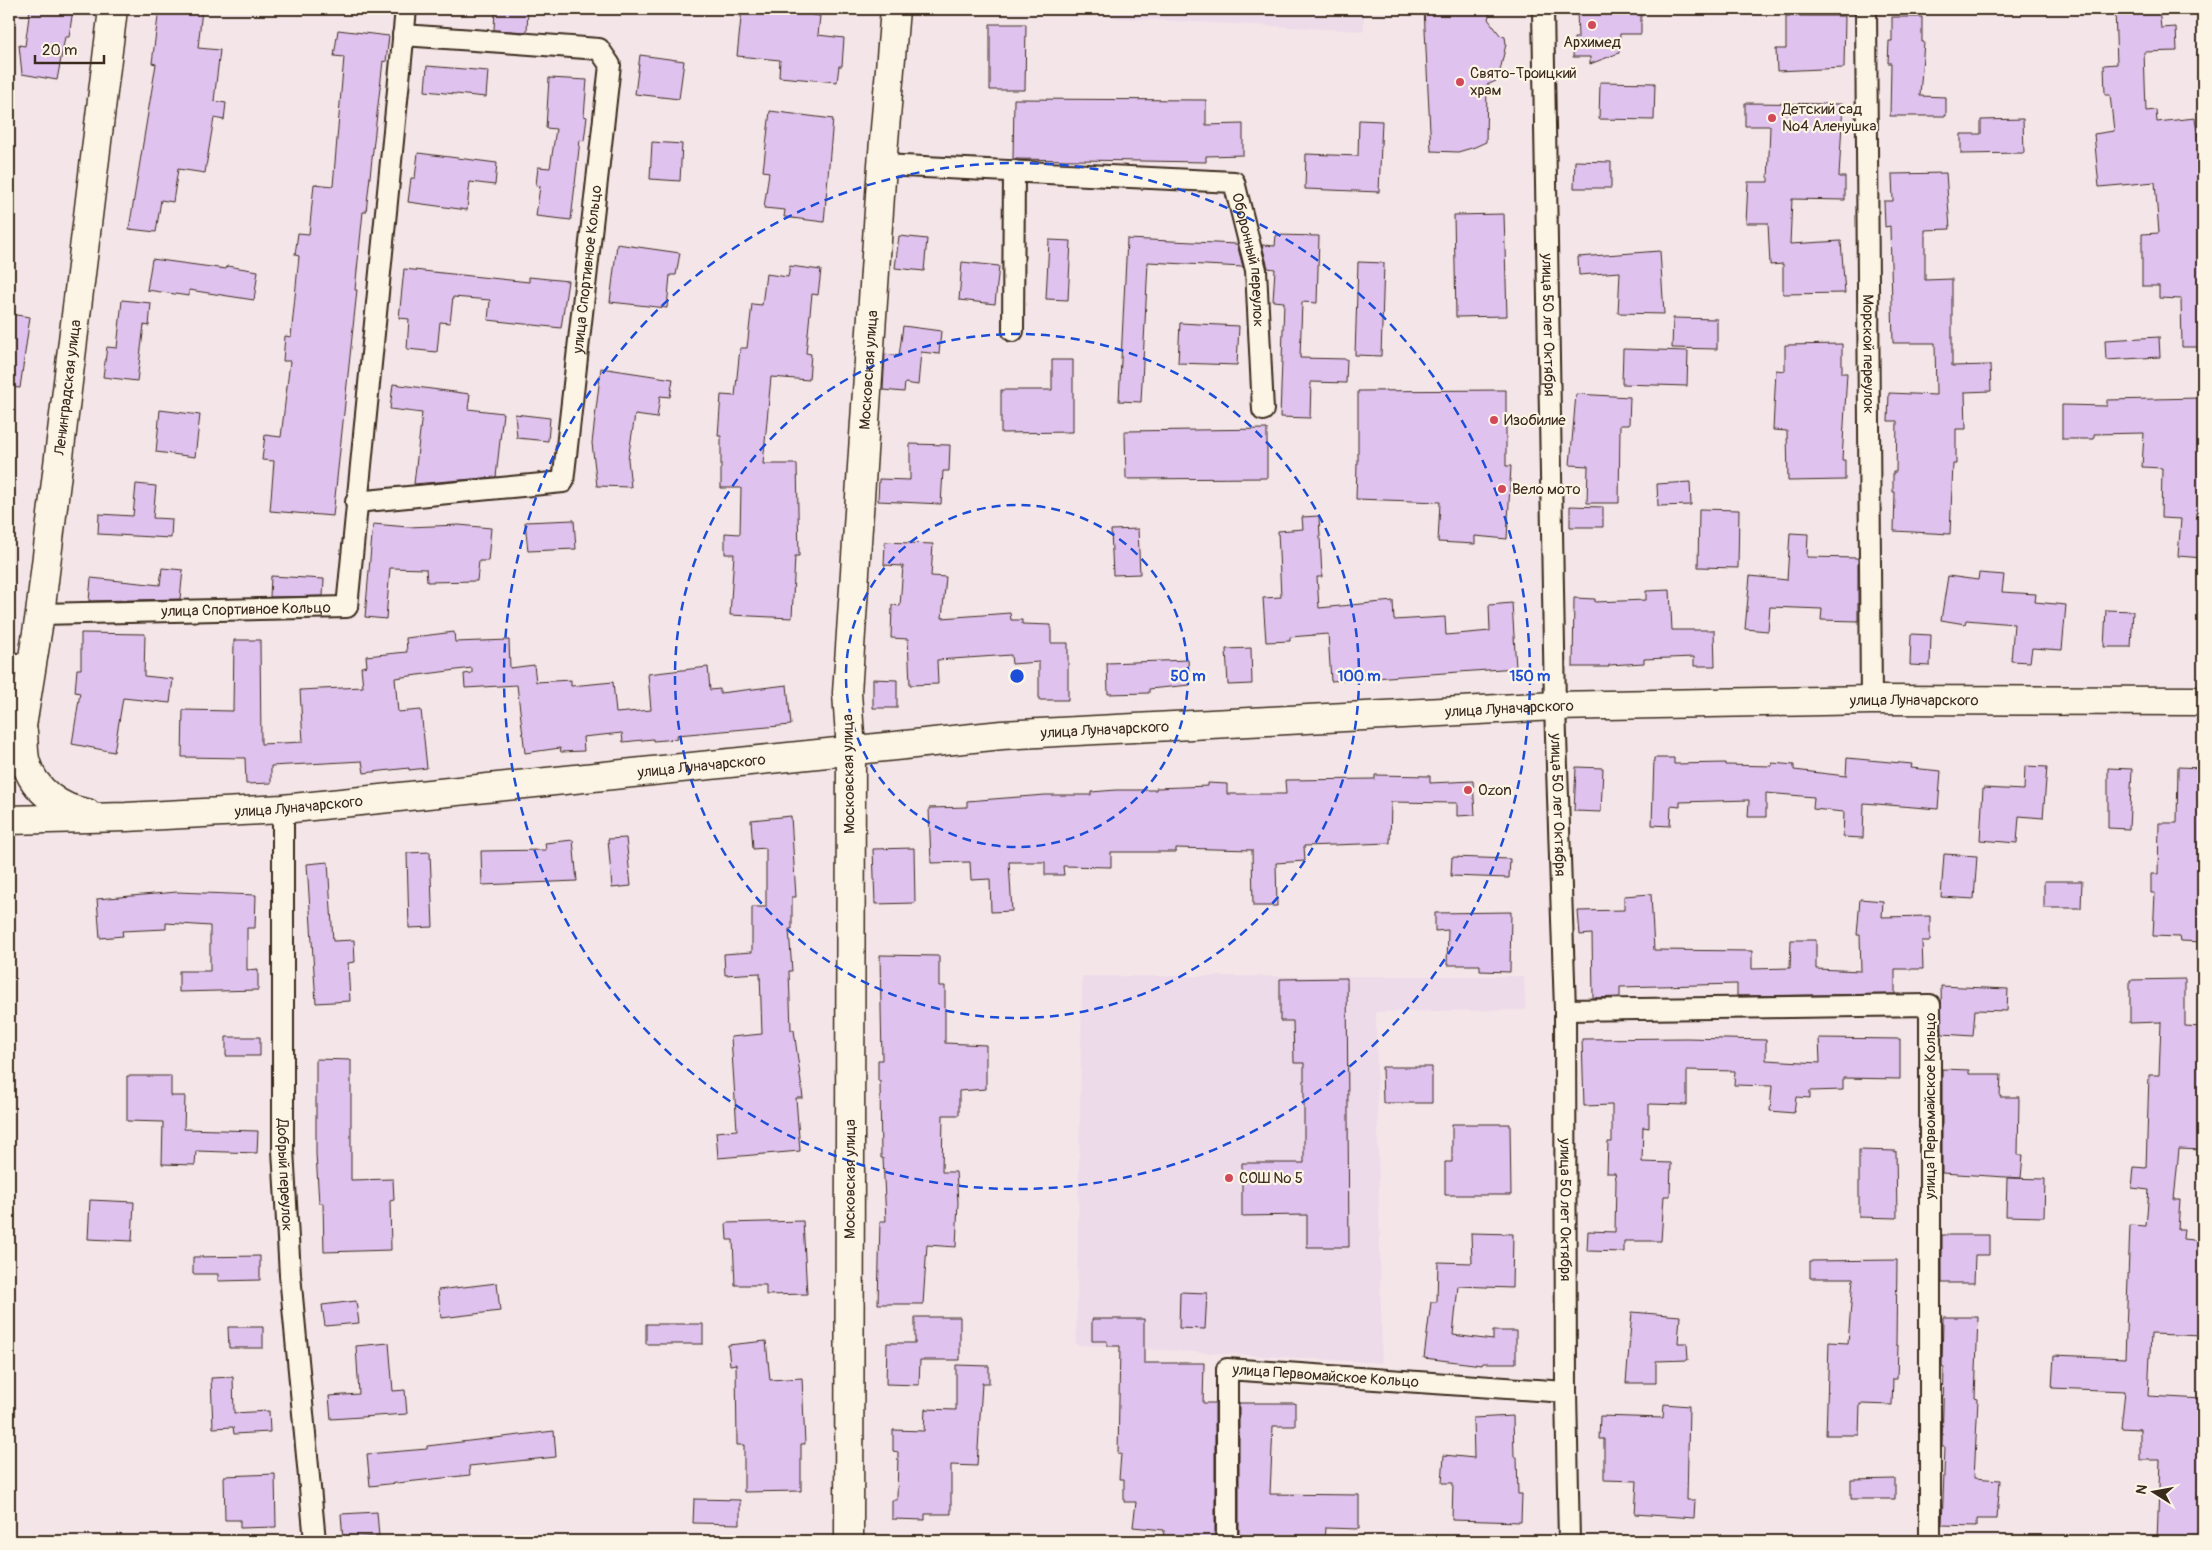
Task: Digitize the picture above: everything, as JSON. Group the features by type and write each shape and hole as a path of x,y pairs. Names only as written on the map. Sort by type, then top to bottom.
{"street":[{"name":"Ленинградская улица","path":"9,762 22,726 20,665 40,614 113,9"},
{"name":"улица Спортивное Кольцо","path":"40,614 347,607 406,9"},
{"name":"Московская улица","path":"849,1541 851,750 847,694 882,165 895,9"},
{"name":"улица 50 лет Октября","path":"1544,9 1555,706 1565,1010 1566,1392 1569,1541"},
{"name":"Морской переулок","path":"1866,9 1871,700"},
{"name":"улица Спортивное Кольцо","path":"356,502 563,482 610,65 599,49 403,35"},
{"name":"Оборонный переулок","path":"882,165 1234,182 1256,270 1263,410"},
{"path":"1013,331 1014,171"},
{"name":"улица Луначарского","path":"9,820 283,809 1002,735 1555,706 1871,700 2203,701"},
{"path":"22,726 26,764 40,789 55,802 82,812 116,817"},
{"name":"Добрый переулок","path":"283,809 283,1149 290,1274 315,1541"},
{"name":"улица Первомайское Кольцо","path":"1565,1010 1930,1006 1930,1541"},
{"name":"улица Первомайское Кольцо","path":"1227,1541 1227,1369 1566,1392"}],"shaded area":[{"path":"1094,9 1364,9 1364,31 1116,18"},
{"name":"СОШ № 5","path":"1082,976 1524,976 1526,1010 1376,1012 1382,1363 1076,1345"}],"building":[{"path":"30,9 73,9 69,37 65,37 57,80 22,74 19,45 25,46"},
{"path":"159,9 202,9 198,48 220,50 214,101 226,103 224,120 214,118 205,173 178,169 173,202 161,200 156,232 129,229 156,64 152,63"},
{"path":"495,9 528,9 527,32 494,30"},
{"path":"742,9 807,9 807,14 820,16 818,35 844,38 842,66 839,66 837,82 779,77 780,60 737,56"},
{"name":"Свято-Троицкий храм","path":"1424,9 1491,9 1488,19 1500,35 1505,37 1506,44 1498,80 1487,85 1486,142 1475,147 1458,152 1431,151"},
{"path":"1577,9 1641,9 1641,34 1620,34 1619,53 1590,64 1590,57 1573,57 1574,38 1578,38"},
{"path":"2115,9 2159,9 2161,28 2176,27 2177,51 2144,52 2146,111 2156,110 2157,122 2195,118 2199,145 2203,144 2203,347 2182,347 2181,299 2159,298 2159,286 2142,286 2142,234 2159,233 2155,182 2099,187 2094,134 2114,131 2110,95 2105,95 2104,65 2117,64"},
{"path":"1786,16 1845,16 1844,68 1777,71 1776,49 1786,49"},
{"path":"1892,17 1922,17 1922,42 1924,42 1920,96 1946,97 1946,116 1890,116 1891,63 1888,63 1889,41 1892,41"},
{"path":"990,24 1026,24 1025,90 990,90"},
{"path":"338,30 389,36 386,62 383,61 366,212 363,212 355,290 357,290 333,516 270,511 274,461 262,460 265,435 281,437 290,361 283,361 285,336 291,337 299,256 295,255 298,233 309,234 314,184 333,186 344,57 334,56"},
{"path":"640,55 684,61 679,99 635,94"},
{"path":"427,66 488,71 486,97 425,91"},
{"path":"549,78 587,80 584,116 587,117 584,141 580,140 571,220 536,216 540,186 536,185 538,167 550,168 556,129 546,128"},
{"path":"1600,82 1655,83 1654,120 1599,119"},
{"path":"1014,99 1206,100 1206,125 1243,124 1243,155 1206,156 1206,162 1013,159"},
{"path":"1745,103 1843,104 1839,177 1845,177 1845,200 1792,199 1790,244 1841,241 1845,293 1783,294 1783,264 1770,265 1768,223 1746,223 1748,182 1768,182 1770,126 1745,126"},
{"path":"770,111 833,119 824,222 784,217 785,210 764,208 769,172 763,171"},
{"path":"2023,119 2024,153 1961,154 1961,134 1981,134 1981,120"},
{"path":"1359,120 1382,121 1379,192 1305,189 1306,154 1358,156"},
{"path":"652,142 682,144 680,181 650,179"},
{"path":"418,153 497,163 495,185 470,182 467,210 408,202 411,178 415,178"},
{"path":"1575,161 1611,162 1611,188 1574,188"},
{"path":"1946,173 1950,229 1925,230 1925,280 1952,279 1952,366 1990,365 1991,391 1965,392 1966,429 1956,429 1956,464 1953,464 1950,534 1894,531 1895,492 1893,492 1893,472 1896,472 1897,421 1888,421 1889,393 1936,395 1935,343 1893,343 1890,226 1885,227 1884,201 1893,201 1892,174"},
{"path":"1504,214 1507,316 1456,317 1454,215"},
{"path":"1276,235 1319,236 1317,303 1302,302 1300,358 1347,359 1346,383 1311,382 1310,418 1280,417 1284,302 1273,301 1275,269 1268,268 1262,245 1275,246"},
{"path":"899,236 927,239 924,271 895,268"},
{"path":"1127,239 1237,244 1243,267 1148,262 1141,402 1119,401"},
{"path":"1049,240 1071,241 1068,300 1046,299"},
{"path":"617,244 680,253 676,275 670,275 667,308 610,302"},
{"path":"1660,251 1664,314 1618,313 1620,272 1579,275 1578,257"},
{"path":"152,259 226,269 227,266 258,271 254,300 189,290 189,296 147,290"},
{"path":"962,262 999,266 995,304 959,300"},
{"path":"1358,262 1384,263 1381,356 1355,355"},
{"path":"790,266 821,270 818,295 812,294 806,353 811,354 809,380 771,377 763,464 797,464 799,556 795,556 792,618 730,615 734,554 725,554 725,533 740,534 741,488 721,488 721,436 718,436 721,395 735,396 740,348 747,348 752,304 762,305 766,274 788,277"},
{"path":"404,269 529,282 529,277 568,281 561,328 488,320 490,300 453,297 450,323 440,322 437,352 407,349 409,319 399,318"},
{"path":"122,300 151,303 149,326 144,325 137,381 103,377 107,347 117,348"},
{"path":"9,314 30,317 20,388 9,387"},
{"path":"1673,318 1717,319 1717,349 1672,348"},
{"path":"1180,323 1239,326 1237,365 1178,363"},
{"path":"903,326 941,331 939,354 921,352 918,385 905,383 904,392 883,390 885,354 899,356"},
{"path":"2159,337 2160,357 2106,360 2105,340"},
{"path":"1842,344 1842,373 1847,373 1842,460 1845,460 1845,480 1788,481 1787,431 1773,430 1776,370 1785,371 1785,345"},
{"path":"1623,349 1688,351 1687,386 1622,384"},
{"path":"1052,360 1073,360 1073,432 1001,433 1001,390 1052,390"},
{"path":"601,368 673,379 670,397 660,396 657,418 635,415 628,459 631,487 597,486 592,443"},
{"path":"393,384 470,394 468,409 503,413 496,477 414,484 422,413 390,409"},
{"path":"1506,390 1506,466 1511,466 1507,539 1475,536 1475,544 1438,542 1440,502 1356,499 1358,391"},
{"path":"1576,394 1630,397 1629,425 1620,425 1619,503 1587,503 1588,466 1570,465"},
{"path":"2199,398 2199,450 2203,450 2203,558 2178,556 2181,519 2161,518 2162,468 2142,467 2144,433 2094,434 2094,439 2062,439 2062,405 2107,406 2107,400"},
{"path":"160,410 200,415 195,457 156,452"},
{"path":"515,414 550,418 548,441 517,438"},
{"path":"1267,429 1267,478 1126,479 1125,431"},
{"path":"910,444 950,445 949,471 943,471 941,504 878,501 879,479 910,480"},
{"path":"1690,482 1691,505 1658,506 1657,484"},
{"path":"136,484 156,486 153,518 172,519 171,538 98,534 99,514 133,516"},
{"path":"1570,506 1603,507 1603,527 1570,527"},
{"path":"1699,509 1739,510 1738,568 1698,567"},
{"path":"1319,516 1322,577 1317,577 1319,608 1393,601 1394,620 1445,617 1446,635 1490,631 1489,605 1512,603 1516,668 1331,681 1328,634 1290,637 1290,641 1266,642 1263,598 1281,597 1278,531 1303,529 1302,517"},
{"path":"574,520 576,549 528,551 525,522"},
{"path":"373,524 408,527 459,525 491,528 488,561 479,561 477,581 427,582 426,569 390,568 386,619 365,617"},
{"path":"1138,529 1140,574 1113,575 1111,530"},
{"path":"1790,533 1808,534 1807,557 1858,558 1858,621 1821,620 1822,609 1770,607 1768,631 1745,629 1750,576 1787,580"},
{"path":"885,542 933,544 931,576 946,577 942,618 1010,613 1011,620 1022,620 1022,624 1051,625 1051,643 1068,643 1068,700 1039,700 1039,662 1012,664 1011,655 937,660 938,684 910,685 908,639 891,638 892,605 900,606 903,566 884,565"},
{"path":"162,568 183,570 180,599 89,601 91,578 160,585"},
{"path":"1979,573 2004,575 2002,592 2036,594 2035,602 2066,605 2062,650 2032,648 2030,662 2011,661 2014,624 1966,620 1965,624 1941,620 1948,576 1978,580"},
{"path":"271,576 324,579 323,596 270,597"},
{"path":"1670,590 1672,630 1714,630 1715,666 1694,666 1694,657 1644,659 1644,663 1609,665 1609,667 1573,667 1574,598 1595,599 1595,602 1646,600 1646,591"},
{"path":"2106,610 2133,611 2131,647 2104,647"},
{"path":"454,632 455,642 509,640 510,668 534,665 536,682 571,680 571,686 613,682 616,713 651,710 648,674 708,667 710,690 720,689 720,693 787,685 791,725 677,735 678,739 653,741 653,739 623,742 622,733 583,737 584,751 561,752 560,748 525,753 517,685 465,688 464,674 472,673 472,668 395,678 398,712 421,710 427,768 364,773 362,761 271,766 271,783 246,784 245,758 182,757 183,710 233,711 234,640 260,640 261,744 303,742 300,690 363,687 361,667 367,666 366,656 407,652 406,638"},
{"path":"81,633 145,634 144,676 173,679 170,703 123,698 114,752 72,744 80,693 75,692 77,669 81,669"},
{"path":"1911,634 1931,635 1930,666 1910,665"},
{"path":"1251,648 1252,684 1228,685 1226,649"},
{"path":"1188,660 1190,685 1149,689 1149,693 1108,694 1107,663"},
{"path":"873,679 897,680 897,708 873,708"},
{"path":"1654,758 1674,758 1674,764 1726,763 1726,765 1772,766 1772,763 1794,765 1794,770 1846,776 1847,758 1912,764 1911,768 1941,771 1938,809 1864,803 1863,838 1843,837 1844,812 1813,809 1814,797 1766,793 1766,817 1748,817 1749,800 1680,802 1680,807 1671,806 1670,826 1652,825"},
{"path":"2025,766 2047,767 2043,818 2019,816 2017,843 1980,840 1983,788 2024,790"},
{"path":"1576,767 1603,768 1601,812 1574,811"},
{"path":"2178,767 2203,768 2203,942 2181,941 2180,937 2153,936 2155,893 2151,893 2151,874 2158,874 2159,823 2177,823"},
{"path":"2108,768 2132,769 2129,829 2108,828"},
{"path":"1375,775 1430,776 1430,783 1473,781 1475,815 1457,816 1457,803 1391,802 1390,843 1304,846 1305,861 1276,863 1277,906 1253,906 1252,850 1176,848 1176,852 1111,852 1111,867 1063,866 1064,875 1045,875 1045,862 1009,862 1012,911 991,912 990,879 971,880 970,862 931,863 929,808 967,807 967,801 1045,795 1091,795 1091,792 1116,790 1156,790 1156,788 1208,786 1208,783 1227,784 1227,794 1286,794 1285,780 1375,779"},
{"path":"791,816 796,897 792,897 792,929 789,929 792,971 789,971 791,1030 794,1030 803,1098 796,1098 800,1151 718,1158 716,1132 737,1130 731,1037 762,1034 760,973 725,975 724,954 752,952 752,907 766,907 766,848 753,849 751,820"},
{"path":"626,838 631,886 612,888 608,839"},
{"path":"573,840 577,881 482,885 481,851 546,850 545,843"},
{"path":"914,848 915,903 875,904 873,849"},
{"path":"430,852 433,927 409,928 407,853"},
{"path":"1944,854 1977,856 1974,899 1941,897"},
{"path":"1452,857 1510,859 1509,878 1451,876"},
{"path":"328,862 333,941 354,940 355,962 348,963 350,1001 316,1003 307,864"},
{"path":"2044,881 2082,881 2081,908 2044,908"},
{"path":"177,892 256,895 255,928 247,928 247,970 258,969 258,990 179,992 179,971 210,971 210,926 166,923 166,929 122,931 123,936 100,938 97,899"},
{"path":"1651,894 1654,950 1752,951 1752,969 1790,968 1791,940 1816,940 1816,969 1861,971 1860,935 1857,935 1860,899 1883,901 1882,917 1930,916 1930,941 1922,941 1923,969 1895,969 1895,994 1737,996 1737,984 1620,987 1620,997 1593,998 1592,934 1580,935 1578,911 1624,910 1624,896"},
{"path":"1511,912 1510,972 1480,971 1480,965 1447,965 1448,930 1435,931 1435,913"},
{"path":"880,955 939,956 939,986 945,986 945,1043 986,1045 986,1089 959,1091 959,1115 943,1115 942,1172 956,1172 958,1202 956,1247 927,1245 923,1304 878,1304 880,1221 886,1221 883,1158 881,1158 880,1081 878,1081 878,1060 882,1060"},
{"path":"1347,978 1349,1247 1307,1247 1307,1215 1242,1216 1242,1163 1304,1163 1304,1063 1294,1063 1293,1021 1280,1021 1280,979"},
{"path":"2185,979 2185,1026 2203,1027 2203,1150 2179,1149 2174,1200 2180,1200 2178,1229 2184,1229 2183,1239 2203,1241 2203,1336 2151,1334 2148,1396 2203,1399 2203,1541 2157,1541 2160,1460 2140,1460 2140,1429 2121,1428 2125,1391 2052,1388 2054,1355 2125,1358 2130,1225 2146,1226 2149,1190 2132,1188 2134,1167 2146,1168 2149,1075 2159,1075 2161,1022 2130,1023 2130,980"},
{"path":"1941,986 2008,989 2007,1011 1975,1010 1973,1036 1942,1034"},
{"path":"226,1037 260,1037 260,1056 226,1056"},
{"path":"1687,1038 1766,1040 1766,1060 1820,1063 1819,1038 1900,1039 1900,1079 1843,1078 1843,1090 1810,1091 1810,1098 1796,1097 1794,1113 1770,1111 1772,1086 1734,1085 1735,1071 1687,1070 1687,1105 1649,1104 1649,1128 1643,1127 1642,1162 1671,1163 1670,1196 1664,1196 1661,1241 1624,1241 1624,1252 1587,1251 1588,1231 1615,1232 1616,1180 1615,1173 1607,1173 1608,1142 1612,1142 1612,1105 1584,1106 1582,1039"},
{"path":"316,1059 351,1060 351,1180 393,1179 394,1200 390,1201 391,1250 324,1252 323,1203 319,1203 316,1154"},
{"path":"1382,1067 1432,1067 1432,1103 1383,1103"},
{"path":"1942,1069 1969,1070 1969,1074 2001,1074 2000,1097 2019,1097 2018,1155 2023,1155 2021,1178 1942,1173"},
{"path":"127,1076 171,1076 171,1096 185,1096 184,1129 258,1131 257,1153 196,1151 195,1165 162,1164 163,1122 127,1121"},
{"path":"1452,1124 1510,1124 1511,1195 1445,1195 1445,1162 1452,1162"},
{"path":"1859,1150 1896,1151 1897,1218 1859,1217"},
{"path":"2007,1178 2045,1179 2044,1217 2006,1216"},
{"path":"90,1200 134,1202 132,1241 88,1239"},
{"path":"803,1221 807,1294 766,1295 766,1285 735,1285 733,1240 727,1240 726,1223"},
{"path":"1471,1233 1513,1234 1512,1288 1458,1286 1453,1335 1493,1340 1493,1331 1516,1331 1516,1363 1483,1363 1482,1365 1424,1358 1431,1302 1437,1302 1438,1262 1472,1263"},
{"path":"1942,1235 1989,1235 1989,1255 1975,1255 1974,1283 1942,1283"},
{"path":"260,1256 260,1280 218,1281 218,1274 193,1274 193,1257"},
{"path":"1897,1260 1897,1379 1893,1379 1892,1405 1860,1404 1859,1435 1826,1435 1829,1342 1848,1343 1853,1278 1810,1278 1810,1261"},
{"path":"497,1283 500,1311 441,1318 438,1290"},
{"path":"1180,1292 1207,1293 1205,1329 1179,1328"},
{"path":"356,1301 359,1323 325,1326 322,1305"},
{"path":"1632,1312 1680,1316 1678,1343 1687,1343 1688,1360 1656,1361 1656,1383 1626,1383"},
{"path":"915,1317 960,1317 960,1360 920,1360 919,1385 886,1384 887,1343 915,1343"},
{"path":"1943,1317 1978,1317 1975,1398 1978,1399 1974,1478 2000,1480 1997,1519 1977,1519 1977,1526 1942,1525 1945,1447 1942,1447"},
{"path":"1092,1319 1144,1319 1144,1363 1204,1363 1203,1403 1215,1403 1215,1541 1163,1540 1164,1530 1133,1527 1136,1502 1124,1502 1124,1479 1119,1479 1121,1454 1118,1454 1120,1346 1107,1346 1107,1341 1092,1341"},
{"path":"646,1324 703,1324 703,1344 646,1344"},
{"path":"228,1327 263,1327 263,1348 229,1348"},
{"path":"766,1341 770,1380 802,1378 805,1444 801,1444 801,1491 744,1492 744,1445 737,1445 736,1364 730,1365 728,1345"},
{"path":"389,1343 393,1391 405,1390 407,1414 331,1419 329,1396 359,1394 356,1346"},
{"path":"956,1365 989,1366 989,1383 982,1383 977,1466 951,1465 951,1514 925,1514 925,1520 892,1519 892,1500 897,1500 898,1452 893,1451 893,1430 924,1431 925,1409 956,1410"},
{"path":"233,1377 234,1413 269,1411 270,1432 234,1434 233,1427 213,1428 211,1378"},
{"path":"1239,1403 1295,1403 1295,1426 1273,1426 1270,1494 1359,1495 1359,1529 1325,1528 1324,1541 1239,1541"},
{"path":"1664,1404 1689,1406 1687,1500 1695,1500 1694,1518 1635,1514 1637,1481 1604,1480 1604,1439 1599,1439 1600,1416 1663,1418"},
{"path":"1513,1416 1514,1457 1517,1457 1518,1494 1522,1494 1521,1522 1452,1520 1453,1483 1442,1483 1444,1455 1474,1458 1473,1418"},
{"path":"554,1431 556,1457 469,1466 470,1475 370,1486 367,1454 427,1449 427,1446"},
{"path":"275,1474 276,1527 240,1528 240,1520 225,1520 224,1476"},
{"path":"1895,1479 1895,1499 1851,1499 1851,1480"},
{"path":"694,1499 740,1500 740,1524 693,1523"},
{"path":"377,1512 379,1536 343,1539 341,1514"}],"place":[{"name":"Архимед","path":"1592,25"},
{"name":"Свято-Троицкий храм","path":"1460,82"},
{"name":"Детский сад №4 Аленушка","path":"1772,118"},
{"name":"Изобилие","path":"1494,420"},
{"name":"Вело мото","path":"1502,489"},
{"name":"Ozon","path":"1468,790"},
{"name":"СОШ № 5","path":"1229,1178"}]}
